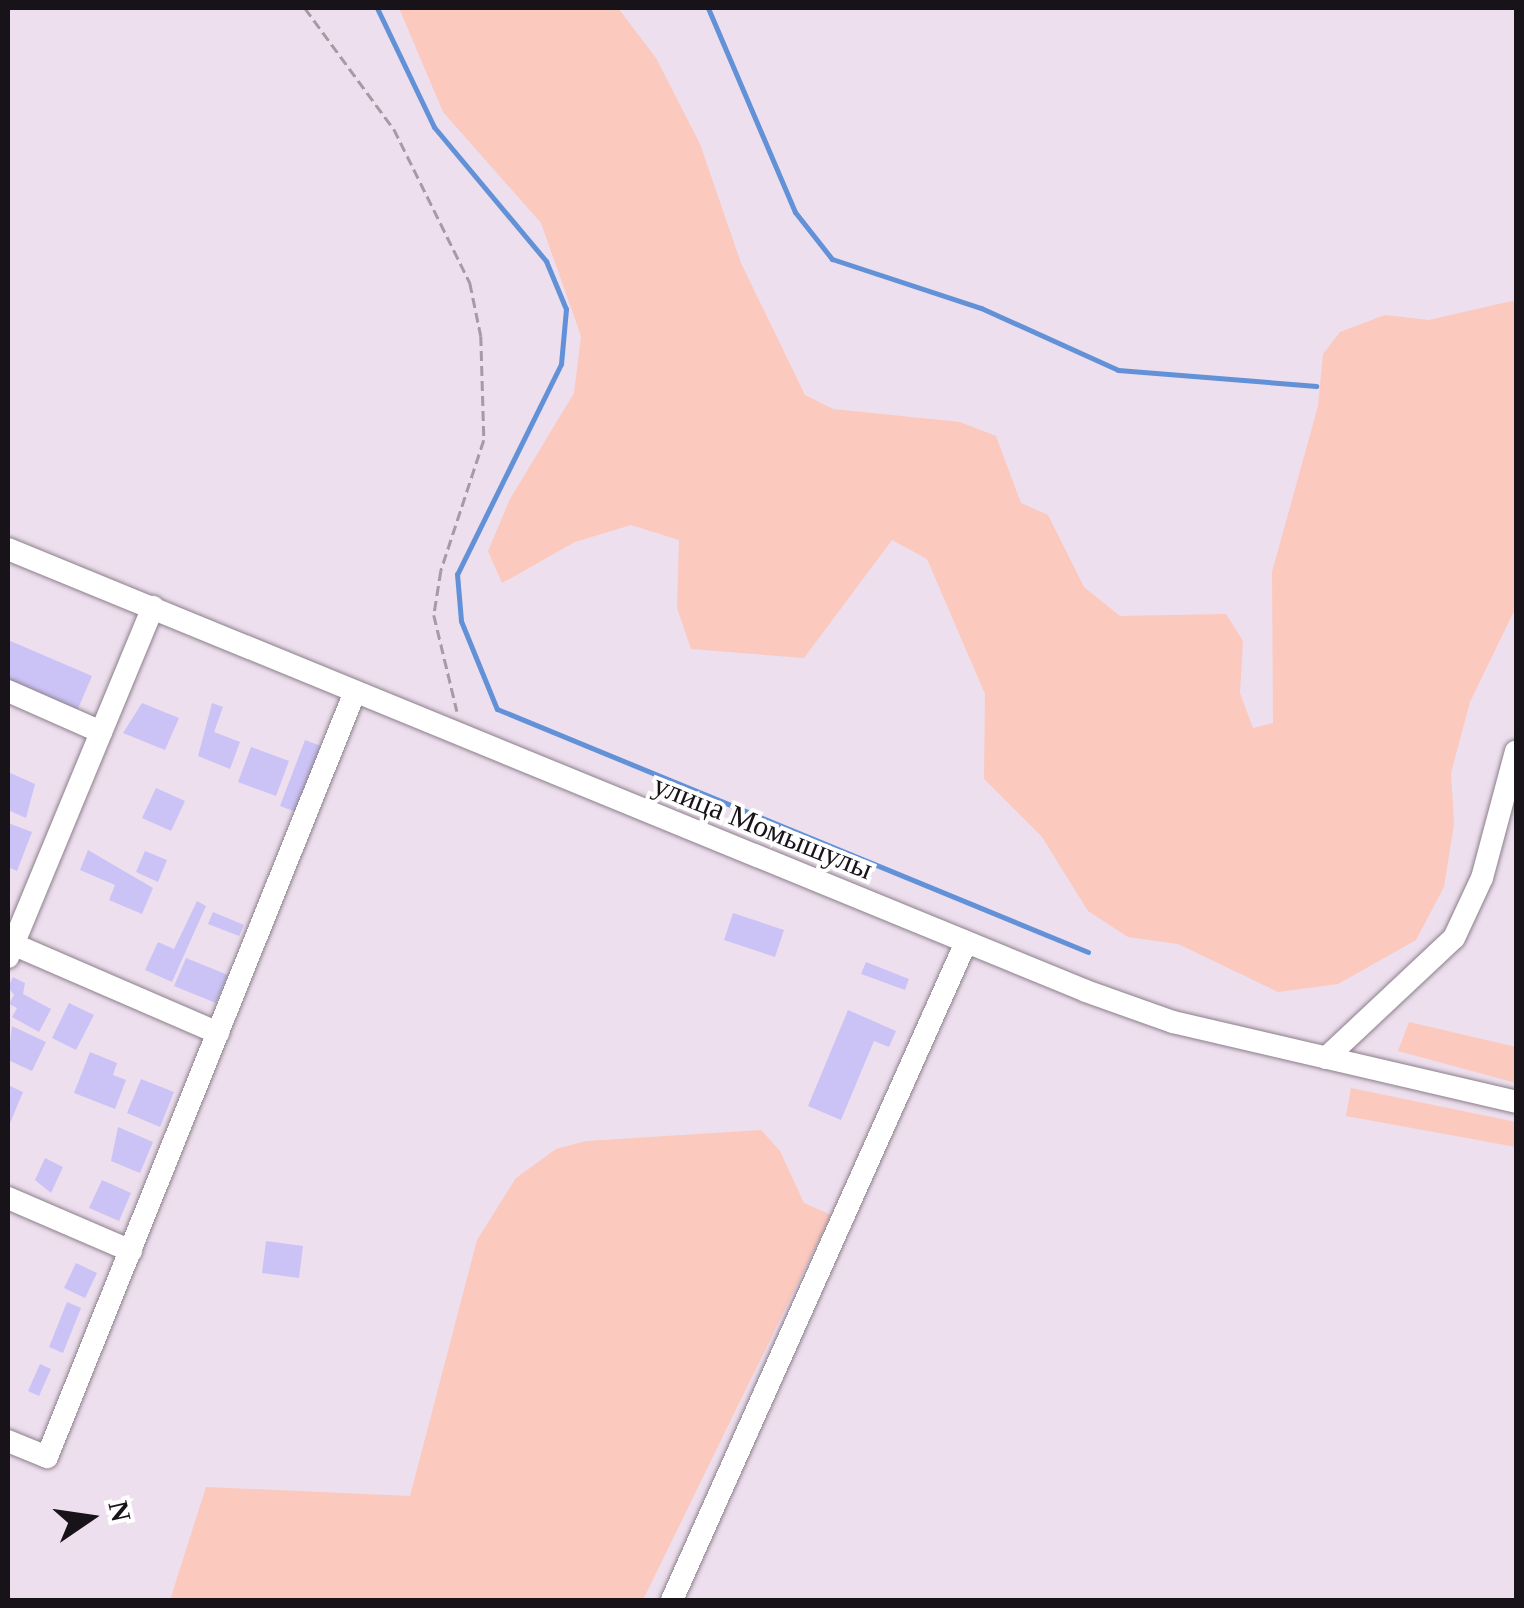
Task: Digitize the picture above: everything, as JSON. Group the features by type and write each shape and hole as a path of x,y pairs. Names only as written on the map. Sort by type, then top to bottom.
{"street":[{"name":"улица Момышулы","path":"8,549 354,694 1173,1022 1516,1102"},
{"path":"153,607 9,948 218,1034"},
{"path":"8,692 101,732"},
{"path":"8,1441 47,1457 354,694"},
{"path":"1326,1058 1454,938 1482,878 1516,751"},
{"path":"672,1600 966,942"},
{"path":"8,1198 131,1251"}],"path":[{"path":"306,8 394,129 470,283 481,336 484,440 441,571 434,615 463,738"}],"shaded area":[{"path":"399,8 618,8 656,58 700,144 741,263 805,395 833,409 960,422 996,436 1021,503 1048,515 1084,587 1120,616 1226,614 1243,641 1240,693 1253,728 1273,723 1272,572 1318,406 1323,354 1340,332 1385,315 1429,320 1516,300 1516,607 1470,702 1451,773 1454,824 1444,887 1416,940 1338,984 1278,992 1178,944 1128,937 1088,911 1042,837 984,779 985,694 927,559 892,540 804,658 691,649 677,608 679,540 631,525 575,542 502,583 488,551 510,499 574,393 581,336 541,223 443,112"},
{"path":"1409,1022 1516,1047 1516,1083 1398,1051"},
{"path":"1351,1088 1516,1122 1516,1147 1346,1116"},
{"path":"761,1130 780,1151 804,1203 831,1215 643,1600 170,1600 206,1487 410,1496 477,1240 516,1178 556,1149 586,1141"}],"building":[{"path":"8,640 92,676 77,711 8,681"},
{"path":"142,703 179,718 165,750 123,733"},
{"path":"212,703 223,707 214,732 240,742 230,769 198,756"},
{"path":"305,740 321,746 296,812 280,806"},
{"path":"251,747 289,761 276,796 238,782"},
{"path":"8,772 35,784 26,818 8,810"},
{"path":"156,788 185,801 171,831 142,818"},
{"path":"8,823 32,832 17,871 8,867"},
{"path":"88,850 153,888 142,914 109,900 115,885 80,870"},
{"path":"145,851 167,860 158,882 136,872"},
{"path":"197,901 206,906 172,982 145,970 158,942 174,949"},
{"path":"213,912 244,925 239,936 208,924"},
{"path":"733,913 784,930 775,957 724,940"},
{"path":"186,958 228,975 216,1003 174,986"},
{"path":"866,962 909,979 905,990 861,974"},
{"path":"13,977 25,983 23,994 51,1009 39,1032 12,1017 17,1008 9,1004 14,995 8,987"},
{"path":"69,1003 94,1015 76,1050 52,1038"},
{"path":"848,1010 896,1031 889,1047 874,1041 841,1120 808,1106"},
{"path":"12,1026 46,1042 32,1071 8,1060"},
{"path":"90,1052 117,1063 113,1075 126,1080 115,1109 74,1093"},
{"path":"141,1079 174,1092 160,1127 127,1113"},
{"path":"8,1085 23,1092 8,1128"},
{"path":"118,1127 153,1142 140,1173 111,1161"},
{"path":"45,1158 63,1167 51,1193 35,1180"},
{"path":"102,1180 131,1193 119,1221 89,1208"},
{"path":"266,1241 303,1246 299,1278 262,1273"},
{"path":"76,1263 97,1273 85,1298 64,1288"},
{"path":"67,1302 81,1308 63,1353 49,1347"},
{"path":"40,1364 51,1369 39,1396 28,1391"}],"waterway":[{"path":"377,8 434,127 546,261 566,309 561,364 457,574 461,621 497,709 1088,952"},
{"path":"708,8 795,212 832,259 981,308 1118,370 1316,386"}]}
